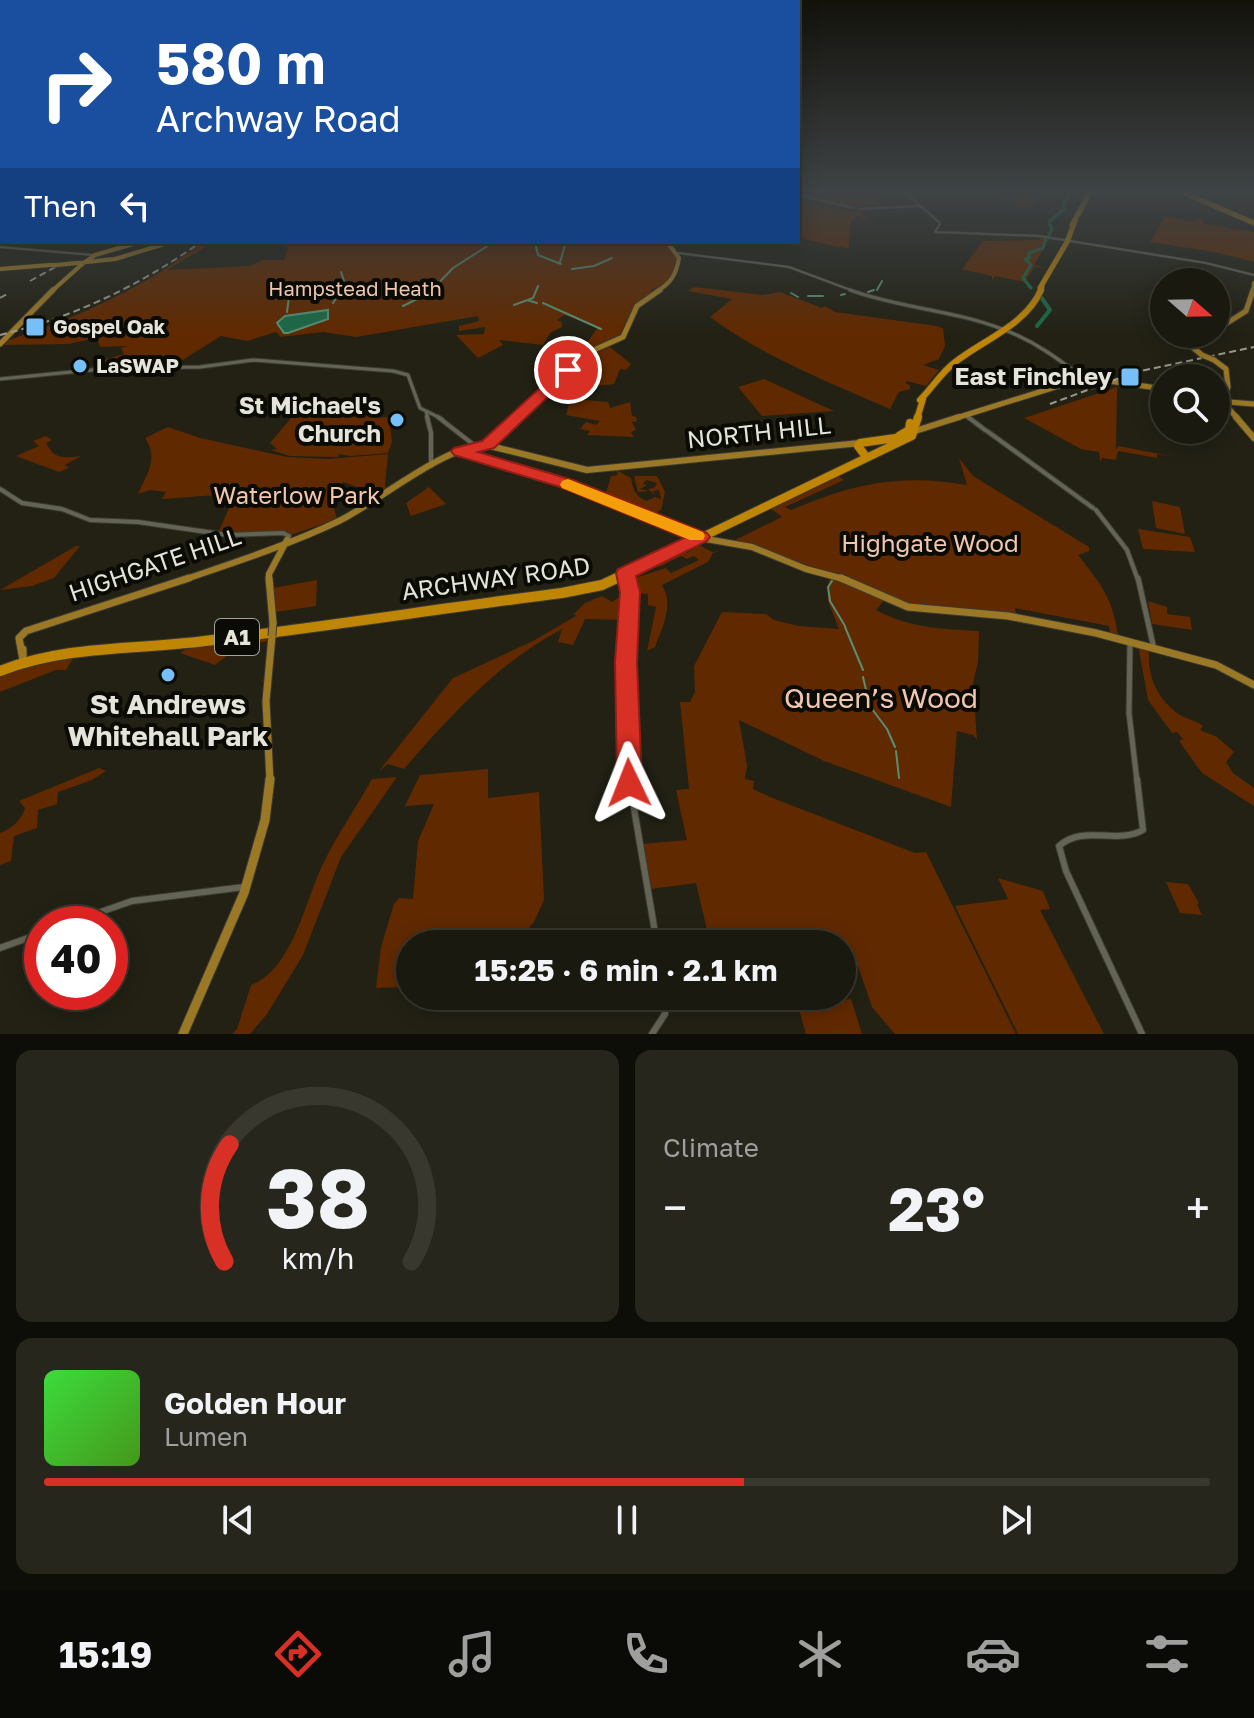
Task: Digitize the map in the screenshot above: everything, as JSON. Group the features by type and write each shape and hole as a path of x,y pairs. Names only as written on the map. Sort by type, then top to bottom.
{"highway":[{"path":"912,433 909,430 913,413 947,368 1017,318 1035,299 1068,237"},
{"path":"912,433 923,399"},
{"name":"NORTH HILL","path":"857,444 912,433"},
{"name":"ARCHWAY ROAD","path":"24,650 54,654 145,644 384,616 602,585 912,433"},
{"path":"857,444 866,457"},
{"name":"ARCHWAY ROAD","path":"0,669 24,650 145,644 356,615 384,616"}],"main road":[{"path":"0,344 93,255 133,244"},
{"path":"0,270 21,266 80,266 150,251 166,244"},
{"path":"488,445 587,353 623,337 637,305 672,282 678,268 678,253 669,244"},
{"path":"1230,322 1247,312 1254,300 1254,283"},
{"path":"1193,348 1219,364"},
{"path":"912,433 1038,390 1087,381 1150,387"},
{"path":"1230,402 1254,404"},
{"path":"1230,413 1254,438"},
{"name":"NORTH HILL","path":"474,445 488,445 572,469 609,469 857,444"},
{"name":"HIGHGATE HILL","path":"24,650 24,635 36,628 203,573 339,521 432,464 474,445"},
{"path":"459,451 559,481 700,537 752,547 806,569 846,579 916,609 1008,616 1130,642 1224,668 1254,685"},
{"path":"183,1034 246,887 271,791 266,701 273,623 269,574 287,540"}],"street":[{"path":"1044,237 1206,263 1254,275"},
{"path":"0,247 93,255"},
{"path":"678,253 789,267 873,298 990,325 1048,350 1087,381"},
{"path":"0,379 112,368 178,367 258,360 402,372 408,375 420,407 442,419 474,445"},
{"path":"426,411 431,433 432,464"},
{"path":"966,416 1095,509 1127,550 1136,569 1154,649"},
{"path":"0,489 22,503 60,509 85,519 144,522 215,534 261,536 283,533 289,536 287,540"},
{"path":"625,573 630,592 626,662 629,783 655,930"},
{"path":"1130,642 1129,713 1143,830 1131,836 1075,835 1064,839 1059,846 1066,871 1142,1034"},
{"path":"118,906 132,901 246,887"},
{"path":"0,948 24,939"},
{"path":"652,1034 665,1010"}],"green space":[{"path":"800,237 849,237 849,249 800,238"},
{"path":"1041,237 1049,239 1034,265 1047,268 1034,267 1025,282 1032,288 1026,287 1029,287 1024,282 995,276 992,280 992,276 962,269 983,241 1039,240"},
{"path":"1153,237 1254,237 1254,262 1214,252 1150,242"},
{"name":"Hampstead Heath","path":"200,244 211,244 167,270 250,266 262,260 284,260 288,248 281,244 666,244 677,259 669,282 651,290 653,294 632,309 619,337 589,350 582,350 598,327 564,315 557,320 562,322 562,327 550,333 543,345 499,340 503,345 478,358 456,335 484,334 485,327 459,331 459,326 479,321 478,316 356,337 323,332 281,337 276,332 247,341 221,336 173,366 91,368 97,362 124,354 121,348 128,346 100,347 97,338 68,344 1,345 110,300"},
{"path":"694,287 763,295 780,292 835,312 943,328 945,346 939,359 923,365 939,370 926,386 907,381 905,383 910,385 910,389 899,392 890,409 797,368 731,331 710,317 732,299 688,291"},
{"path":"610,347 631,364 626,370 620,369 614,384 587,387 571,381 570,375 578,366"},
{"path":"764,379 834,411 762,416 738,387"},
{"path":"1117,387 1116,450 1118,446 1176,457 1157,454 1157,458 1118,451 1116,460 1102,458 1100,462 1099,452 1081,449 1024,418"},
{"path":"575,399 608,402 610,408 630,402 632,416 637,421 632,422 636,430 631,432 634,437 587,435 590,431 580,429 586,422 596,425 600,421 566,415 569,404"},
{"path":"297,411 376,411 376,418 389,417 392,442 388,453 339,454 338,457 290,456 271,450 277,449 270,443"},
{"name":"Waterlow Park","path":"168,427 200,438 287,457 328,459 388,454 385,487 388,489 379,495 343,482 332,501 337,519 291,535 286,531 253,535 219,531 229,508 231,494 162,499 166,492 150,490 138,494 151,459 145,438"},
{"path":"46,436 52,440 46,443 55,454 62,457 81,456 65,465 69,468 59,472 16,456 39,446 33,441"},
{"name":"Highgate Wood","path":"959,458 973,476 1089,547 1089,551 1078,555 1105,592 1118,636 1110,634 1109,626 1015,608 1016,615 924,609 750,544 733,541 782,517 769,507 837,475 844,480 785,507 791,510 835,493 877,483 920,480 967,485"},
{"path":"616,470 631,478 635,492 647,501 655,497 661,499 659,490 653,491 655,495 648,489 654,488 657,483 646,480 643,484 647,485 640,489 649,491 638,492 634,476 657,476 665,492 661,510 652,515 605,496 611,476 618,475"},
{"path":"429,487 446,504 411,516 406,503"},
{"path":"1152,501 1180,507 1185,534 1156,528"},
{"path":"1138,529 1190,537 1195,552 1143,549"},
{"path":"690,545 692,547 685,551 687,553 699,545 712,552 719,551 713,553 708,562 662,585 667,600 666,616 655,647 647,651 656,607 648,605 648,594 633,593 631,579 666,568 671,573 699,560 694,556 687,559 681,556 661,566 633,572"},
{"path":"80,546 54,578 32,586 0,590"},
{"name":"Queen’s Wood","path":"829,577 885,599 876,610 901,621 979,631 978,662 973,683 977,740 973,735 957,731 951,807 824,761 739,720 747,765 745,779 754,781 753,789 770,797 915,853 926,852 1016,1034 895,1034 872,1007 856,966 856,930 707,930 696,883 650,889 643,844 687,840 676,790 689,789 680,702 690,702 695,692 694,666 722,612 766,614 774,620 799,626 839,629 828,601"},
{"path":"317,580 316,606 275,612 273,588"},
{"path":"626,593 625,620 585,619 573,645 558,642 562,629 539,642 496,674 439,729 404,769 388,764 379,771 453,678 533,641 576,616 574,614 585,603 602,596 612,602"},
{"path":"1148,601 1167,607 1167,614 1190,617 1192,630 1152,624"},
{"path":"269,636 268,641 237,648 215,665 180,653 190,646"},
{"path":"1133,646 1149,650 1152,678 1160,695 1172,709 1203,726 1200,730 1217,737 1234,752 1226,762 1233,773 1254,788 1254,806 1202,773 1179,741 1183,739 1177,732 1172,733 1148,700 1139,650"},
{"path":"75,655 66,670 56,670 0,692 0,675 7,671"},
{"path":"99,768 106,771 92,780 58,792 57,804 38,810 37,828 14,836 11,861 0,865 0,833 13,826 22,816 25,808 19,801"},
{"path":"488,769 488,798 539,792 544,900 527,930 396,930 396,987 376,988 381,947 394,904 399,898 413,899 418,841 434,804 405,806 420,775"},
{"path":"397,777 341,857 303,955 267,1014 250,1034 232,1034 237,1029 251,985 266,977 288,948 325,860 372,779"},
{"path":"998,878 1043,891 1050,909 1040,910 1104,1034 1018,1034 955,906 1008,899"},
{"path":"1166,882 1188,884 1202,915 1180,913"},
{"path":"799,1010 854,1010 862,1034 806,1034"}],"shaded area":[{"path":"328,310 328,319 288,333 284,333 277,323 285,316"}],"waterway":[{"path":"1031,288 1023,278 1031,265 1025,259 1029,258 1029,253 1043,248 1046,238"},
{"path":"535,244 538,255 561,264"},
{"path":"560,262 565,244"},
{"path":"403,306 429,293 453,268 489,245"},
{"path":"572,269 594,266 612,258"},
{"path":"333,303 345,284 341,272"},
{"path":"877,290 882,281"},
{"path":"527,300 533,298 538,286"},
{"path":"287,312 290,289"},
{"path":"868,292 874,290"},
{"path":"791,293 798,297"},
{"path":"841,295 845,294"},
{"path":"808,296 823,296"},
{"path":"1037,326 1050,310 1041,297"},
{"path":"514,305 527,300"},
{"path":"527,300 537,303"},
{"path":"543,303 601,329"},
{"path":"264,496 271,494"},
{"path":"832,581 828,587 830,601 845,626"},
{"path":"845,627 863,670"},
{"path":"863,677 870,707"},
{"path":"872,709 887,729 895,747"},
{"path":"896,751 899,778"}],"railway":[{"path":"0,335 54,319 105,298 154,273 198,244"},
{"path":"30,281 57,266"},
{"path":"0,298 9,293"},
{"path":"1050,404 1136,372 1254,347"}],"slow traffic":[{"path":"568,485 696,536"}],"place":[{"name":"Gospel Oak","path":"35,327"},
{"name":"LaSWAP","path":"80,366"},
{"name":"East Finchley","path":"1130,377"},
{"name":"St Michael's Church","path":"397,420"},
{"name":"St Andrews Whitehall Park","path":"168,675"}],"route":[{"path":"568,370 488,444 459,451 566,484 700,537 625,573 630,592 626,662 629,783"}]}
